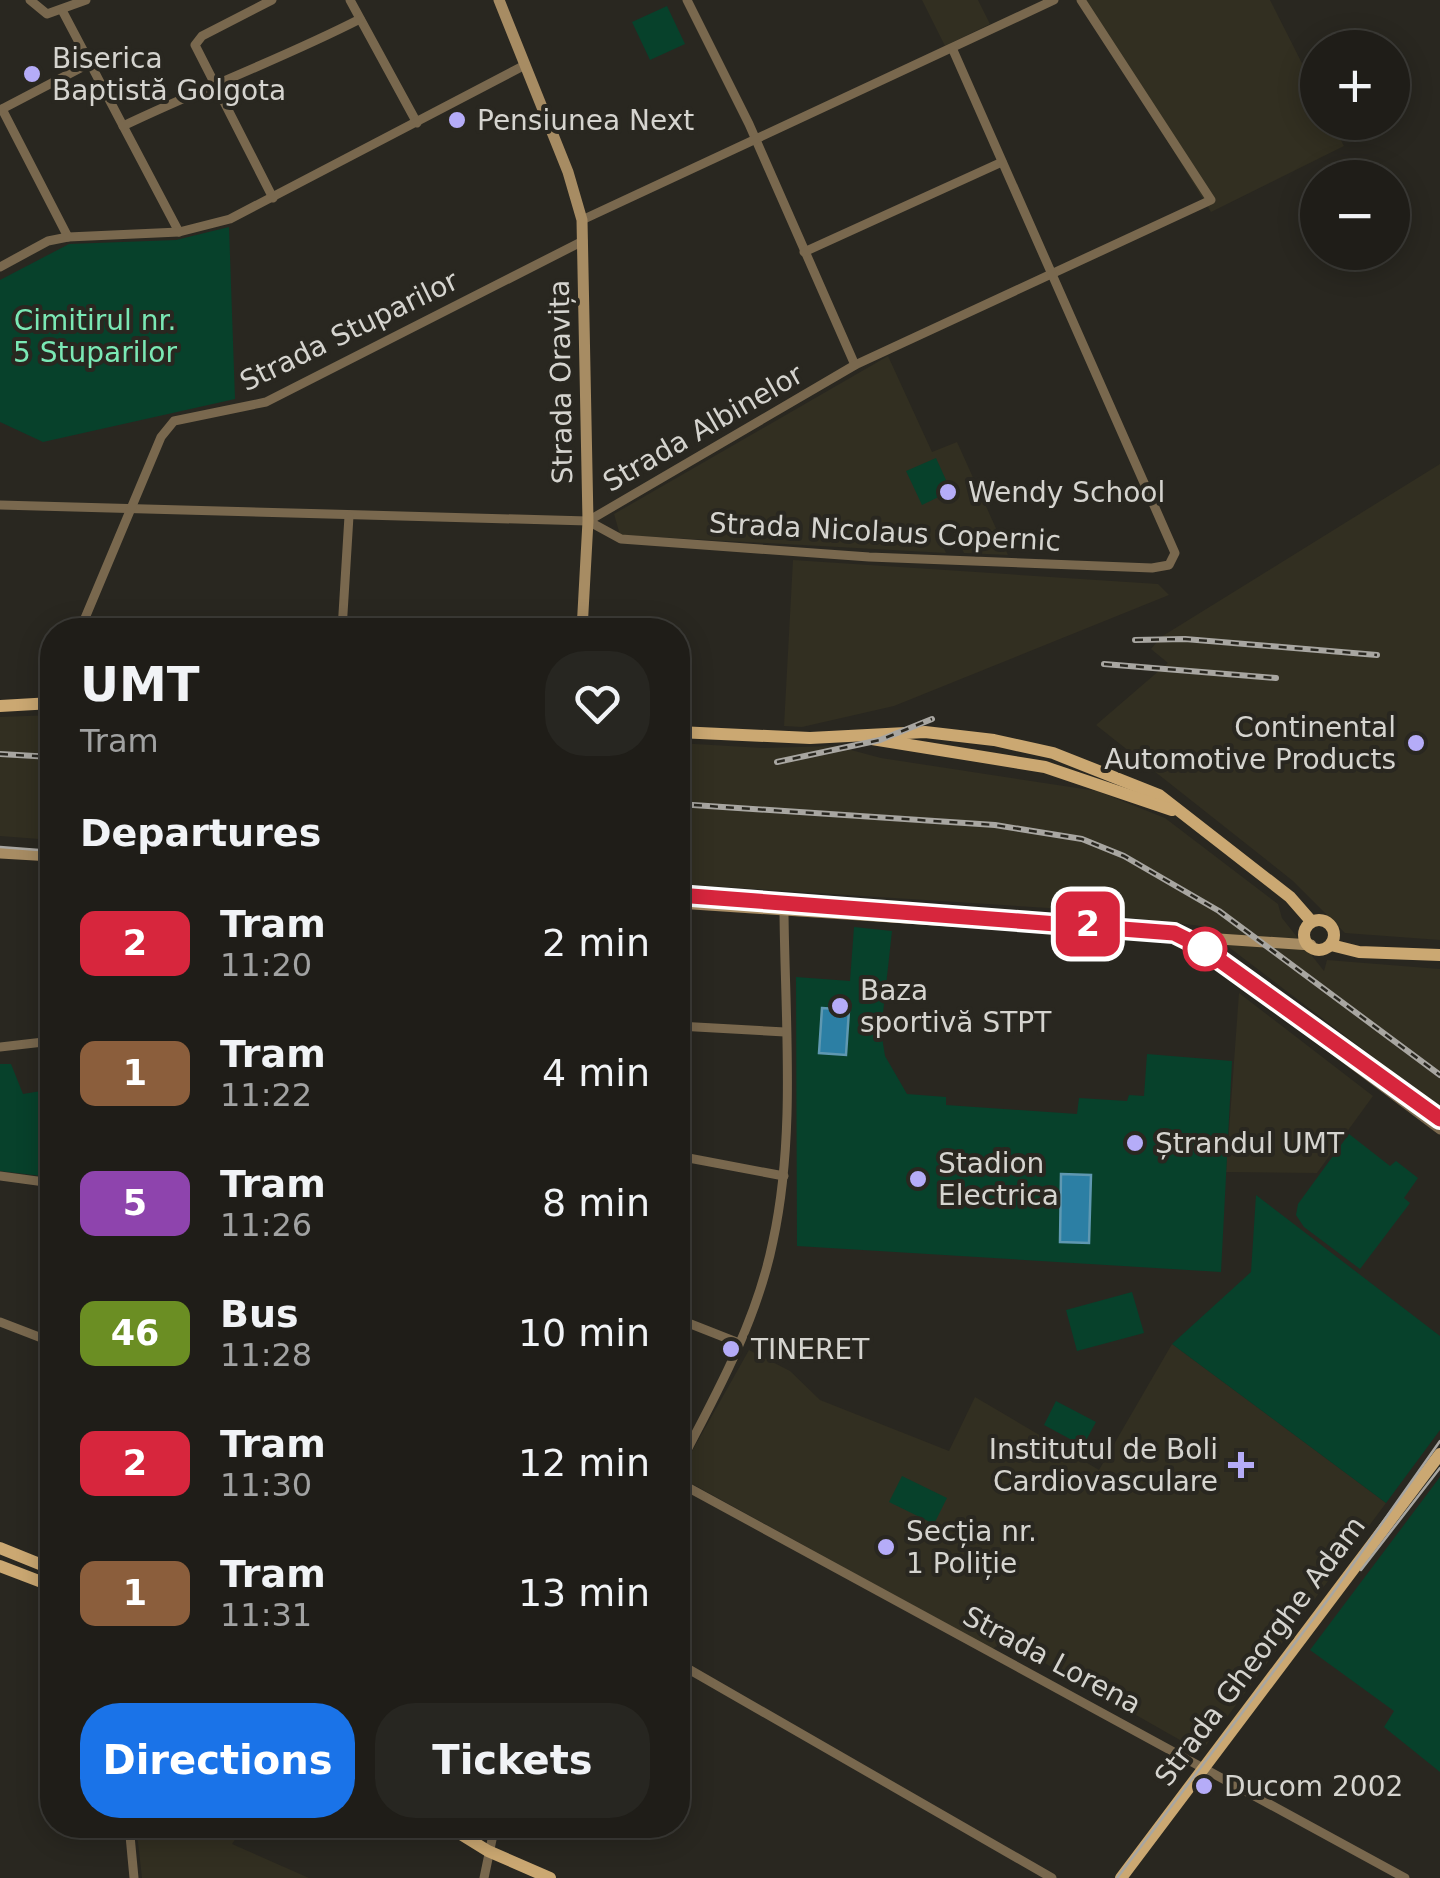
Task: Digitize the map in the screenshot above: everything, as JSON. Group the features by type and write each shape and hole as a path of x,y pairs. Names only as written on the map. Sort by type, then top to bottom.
{"main road":[{"path":"0,706 40,704"},
{"path":"690,733 784,738 849,735 1056,770 1186,816 1290,897 1309,933 1324,950 1334,936 1328,925 1309,933"},
{"path":"1331,945 1359,952 1440,955"},
{"name":"Strada Gheorghe Adam","path":"1120,1878 1440,1454"},
{"path":"0,1548 40,1564"},
{"path":"0,1566 40,1581"},
{"path":"467,1838 550,1878"}],"street":[{"path":"30,0 41,12 63,12 86,0"},
{"path":"272,0 202,36 195,45 273,198"},
{"path":"350,0 417,123"},
{"name":"Strada Oravița","path":"499,0 582,220 588,521 583,618"},
{"path":"687,0 855,365"},
{"path":"582,220 1054,0"},
{"name":"Strada Albinelor","path":"0,505 588,521 855,365 1211,200 1081,0"},
{"path":"63,12 179,232"},
{"path":"124,126 360,19"},
{"path":"953,50 1050,272"},
{"path":"68,237 1,109 90,63"},
{"path":"0,267 48,241 179,232 230,219 525,64"},
{"path":"804,252 1002,162"},
{"name":"Strada Stuparilor","path":"85,618 161,437 174,421 266,402 583,241"},
{"name":"Strada Nicolaus Copernic","path":"588,521 620,539 869,557 1169,566 1176,552 1050,272"},
{"path":"343,618 349,516"},
{"path":"0,853 40,855"},
{"path":"690,904 1287,944 1309,933"},
{"path":"690,1443 761,1288 784,1176 784,912"},
{"path":"1185,939 1440,1130"},
{"path":"690,1027 785,1032"},
{"path":"0,1047 40,1043"},
{"path":"690,1158 784,1176"},
{"path":"0,1176 40,1181"},
{"path":"0,1322 40,1337"},
{"path":"690,1325 739,1343"},
{"name":"Strada Lorena","path":"690,1489 1405,1878"},
{"path":"690,1670 1052,1878"},
{"path":"130,1838 134,1878"},
{"path":"484,1878 492,1838"}],"shaded area":[{"path":"922,0 978,0 990,24 945,46"},
{"path":"1081,0 1270,0 1300,59 1300,140 1341,140 1344,146 1316,160 1300,160 1300,168 1211,212"},
{"path":"888,356 932,452 957,442 1008,555 964,553 951,527 935,530 946,553 620,535 614,514"},
{"path":"1440,464 1440,940 1345,933 1293,881 1096,725 1168,663 1151,649 1161,637"},
{"path":"793,560 1158,584 1169,595 894,706 802,727 784,726"},
{"path":"40,715 40,839 0,836 0,717"},
{"path":"690,744 763,748 836,746 881,758 1097,791 1165,818 1278,904 1282,918 1324,971 1327,960 1440,969 1440,1108 1201,926 1048,908 690,885"},
{"path":"1239,993 1373,1096 1317,1173 1226,1172"},
{"path":"1172,1344 1386,1503 1201,1752 1006,1641 992,1649 690,1483 690,1455 749,1350 790,1371 820,1400 949,1451 975,1397 1099,1470"},
{"path":"137,1838 236,1838 232,1844 309,1878 142,1878"}],"green space":[{"path":"667,6 685,44 650,60 632,22"},
{"name":"Cimitirul nr. 5 Stuparilor","path":"229,227 235,399 43,442 0,422 0,280 69,244 176,240"},
{"path":"936,458 951,491 922,505 906,471"},
{"path":"854,927 892,931 881,1031 885,1056 907,1094 946,1097 946,1105 1077,1114 1079,1098 1127,1101 1129,1095 1144,1096 1147,1054 1232,1061 1221,1272 797,1246 796,977 850,981"},
{"path":"0,1064 11,1064 23,1094 40,1091 40,1176 0,1171"},
{"path":"1349,1134 1390,1166 1396,1161 1418,1178 1404,1198 1410,1203 1360,1269 1304,1227 1296,1215 1298,1204"},
{"path":"1256,1195 1440,1336 1440,1430 1386,1503 1172,1344 1251,1272"},
{"path":"1132,1292 1144,1333 1077,1351 1066,1310"},
{"path":"1056,1401 1096,1422 1083,1446 1044,1425"},
{"path":"902,1476 947,1498 934,1524 889,1502"},
{"path":"1440,1477 1440,1772 1384,1727 1394,1711 1310,1650"}],"water":[{"path":"822,1008 849,1010 846,1055 819,1053"},
{"path":"1061,1174 1091,1175 1089,1243 1060,1242"}],"tram line":[{"path":"0,847 40,850"},
{"path":"690,896 1174,933 1200,946 1440,1119"},
{"name":"2","path":"690,896 1164,930 1200,946 1440,1119"},
{"path":"1117,1878 1332,1594 1440,1441"},
{"path":"1361,1570 1440,1468"}],"railway":[{"path":"1135,640 1185,639 1377,655"},
{"path":"1104,664 1276,678"},
{"path":"777,762 880,740 932,719"},
{"path":"0,754 40,756"},
{"path":"690,805 995,825 1082,839 1124,856 1219,911 1440,1075"}],"place":[{"name":"Biserica Baptistă Golgota","path":"32,74"},
{"name":"Pensiunea Next","path":"457,120"},
{"name":"Wendy School","path":"948,492"},
{"name":"Continental Automotive Products","path":"1416,743"},
{"name":"Baza sportivă STPT","path":"840,1006"},
{"name":"Ștrandul UMT","path":"1135,1143"},
{"name":"Stadion Electrica","path":"918,1179"},
{"name":"TINERET","path":"731,1349"},
{"name":"Institutul de Boli Cardiovasculare","path":"1241,1465"},
{"name":"Secția nr. 1 Poliție","path":"886,1547"},
{"name":"Ducom 2002","path":"1204,1786"}]}
